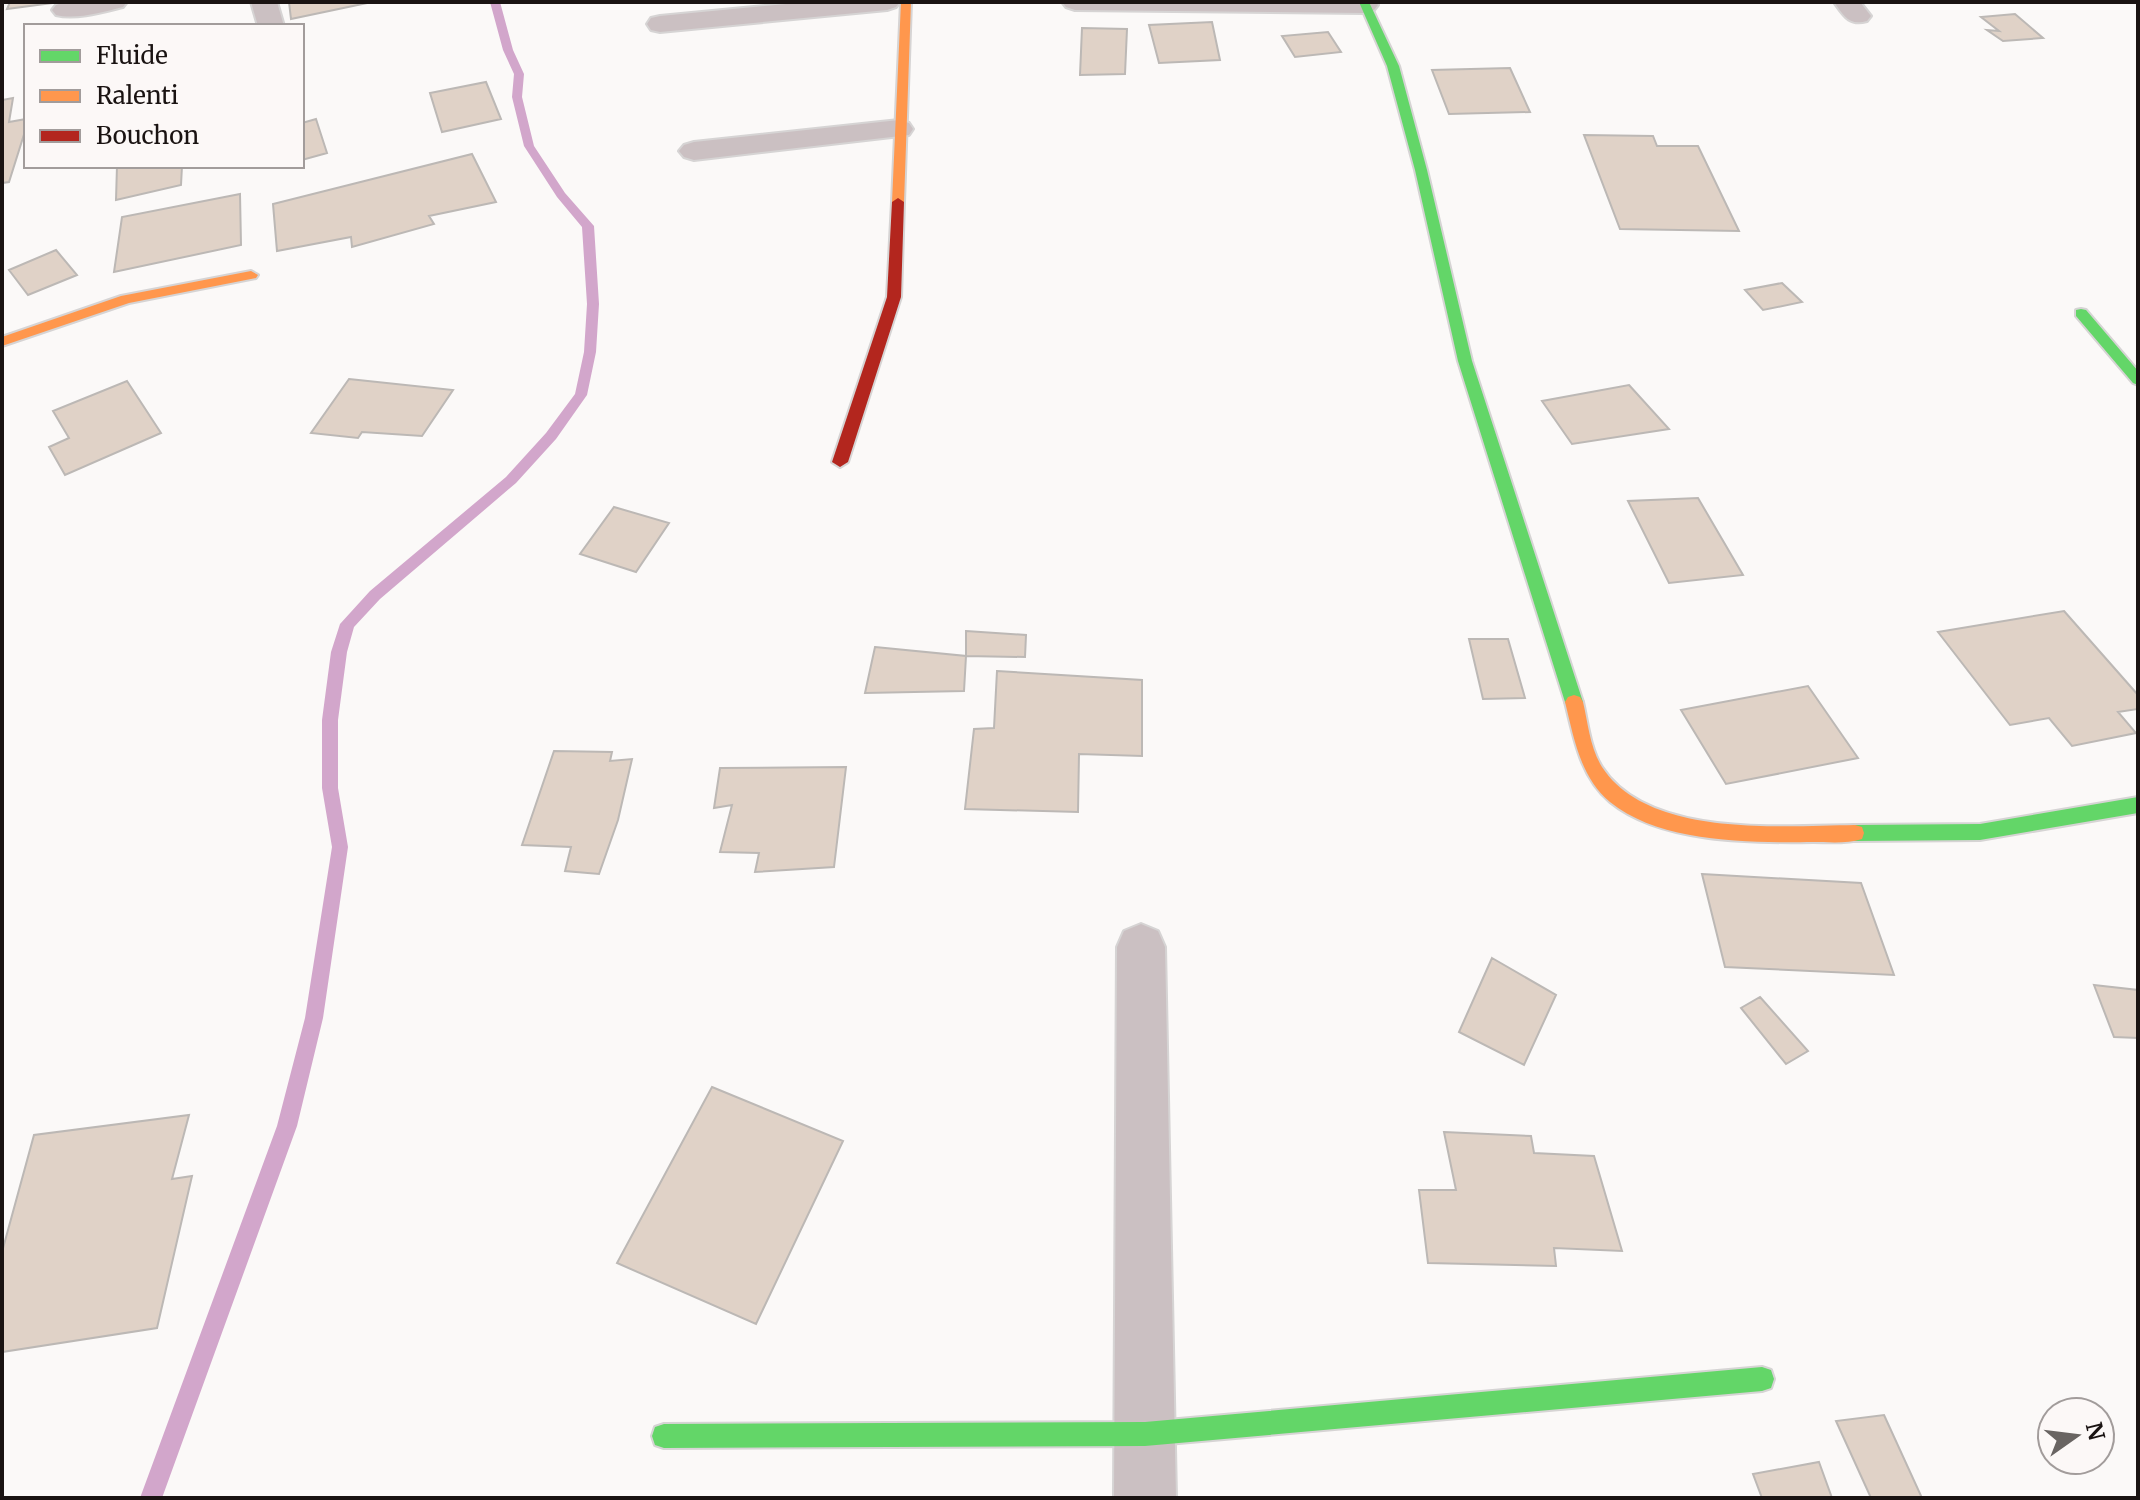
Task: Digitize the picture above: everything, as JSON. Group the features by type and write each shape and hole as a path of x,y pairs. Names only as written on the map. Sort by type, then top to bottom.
{"street":[{"path":"65,10 114,2"},
{"path":"264,2 270,24"},
{"path":"660,24 887,2"},
{"path":"840,462 894,297 906,2"},
{"path":"1075,2 1364,4 1393,66 1421,170 1465,361 1596,773 1629,807 1678,824 1749,834 1980,832 2138,805"},
{"path":"694,151 899,129"},
{"path":"2,342 126,299 251,275"},
{"path":"2081,313 2138,380"},
{"path":"1141,947 1145,1498"},
{"path":"664,1436 1145,1434 1762,1379"}],"building":[{"path":"10,2 60,2 7,9"},
{"path":"289,2 372,2 291,19"},
{"path":"2015,14 2043,38 2003,41 1987,30 1999,31 1981,17"},
{"path":"1212,22 1220,60 1159,63 1149,25"},
{"path":"1082,28 1127,29 1125,74 1080,75"},
{"path":"1328,32 1341,52 1295,57 1282,36"},
{"path":"1510,68 1530,112 1449,114 1432,70"},
{"path":"486,82 501,119 442,132 430,93"},
{"path":"13,98 9,122 24,119 24,134 9,182 2,183 2,100"},
{"path":"316,119 327,153 304,159 304,122"},
{"path":"1584,135 1653,136 1657,146 1698,146 1739,231 1620,229"},
{"path":"472,154 496,202 429,216 434,224 352,247 351,237 277,251 273,204"},
{"path":"117,168 182,168 181,185 116,200"},
{"path":"240,194 241,245 114,272 122,217"},
{"path":"56,250 77,275 28,295 9,270"},
{"path":"1782,283 1802,302 1763,310 1745,290"},
{"path":"349,379 453,390 422,436 362,432 358,438 311,433"},
{"path":"127,381 161,433 65,475 49,447 69,438 53,411"},
{"path":"1629,385 1669,429 1572,444 1542,401"},
{"path":"1698,498 1743,575 1669,583 1628,501"},
{"path":"614,507 669,523 636,572 580,554"},
{"path":"2064,611 2138,695 2138,709 2118,712 2136,733 2072,746 2049,718 2010,725 1938,632"},
{"path":"966,631 1026,635 1025,657 966,656"},
{"path":"1469,639 1508,639 1525,698 1483,699"},
{"path":"875,647 966,656 964,691 865,693"},
{"path":"997,671 1142,680 1142,756 1079,754 1078,812 965,809 974,729 994,728"},
{"path":"1808,686 1858,758 1726,784 1681,710"},
{"path":"554,751 612,752 610,761 632,759 618,820 599,874 565,871 571,847 522,845"},
{"path":"846,767 834,867 755,872 759,853 720,852 732,805 714,808 720,768"},
{"path":"1702,874 1861,883 1894,975 1725,967"},
{"path":"1492,958 1556,995 1524,1065 1459,1032"},
{"path":"2094,985 2138,990 2138,1038 2114,1037"},
{"path":"1760,997 1808,1051 1786,1064 1741,1008"},
{"path":"712,1087 843,1141 756,1324 617,1263"},
{"path":"189,1115 172,1179 192,1176 157,1328 2,1352 2,1252 34,1135"},
{"path":"1444,1132 1531,1136 1534,1153 1594,1156 1622,1251 1554,1248 1556,1266 1428,1263 1419,1190 1456,1190"},
{"path":"1884,1415 1922,1498 1871,1498 1836,1421"},
{"path":"1819,1462 1832,1498 1762,1498 1753,1474"}],"waterway":[{"path":"151,1498 287,1126 314,1018 340,847 330,788 330,720 339,652 347,624 375,595 511,480 551,436 581,395 590,352 593,304 588,226 561,195 529,146 517,97 519,74 508,50 495,2"}],"traffic: fast":[{"path":"1364,2 1393,66 1421,170 1465,361 1574,702"},
{"path":"2081,313 2138,380"},
{"path":"1855,833 1980,832 2138,805"},
{"path":"664,1436 1145,1434 1762,1379"}],"traffic: slow":[{"path":"898,202 906,2"},
{"path":"2,342 126,299 251,275"},
{"path":"1574,702 1585,748 1596,773 1616,796 1644,812 1677,823 1714,830 1855,833"}],"traffic: jam":[{"path":"840,462 894,297 898,202"}]}
